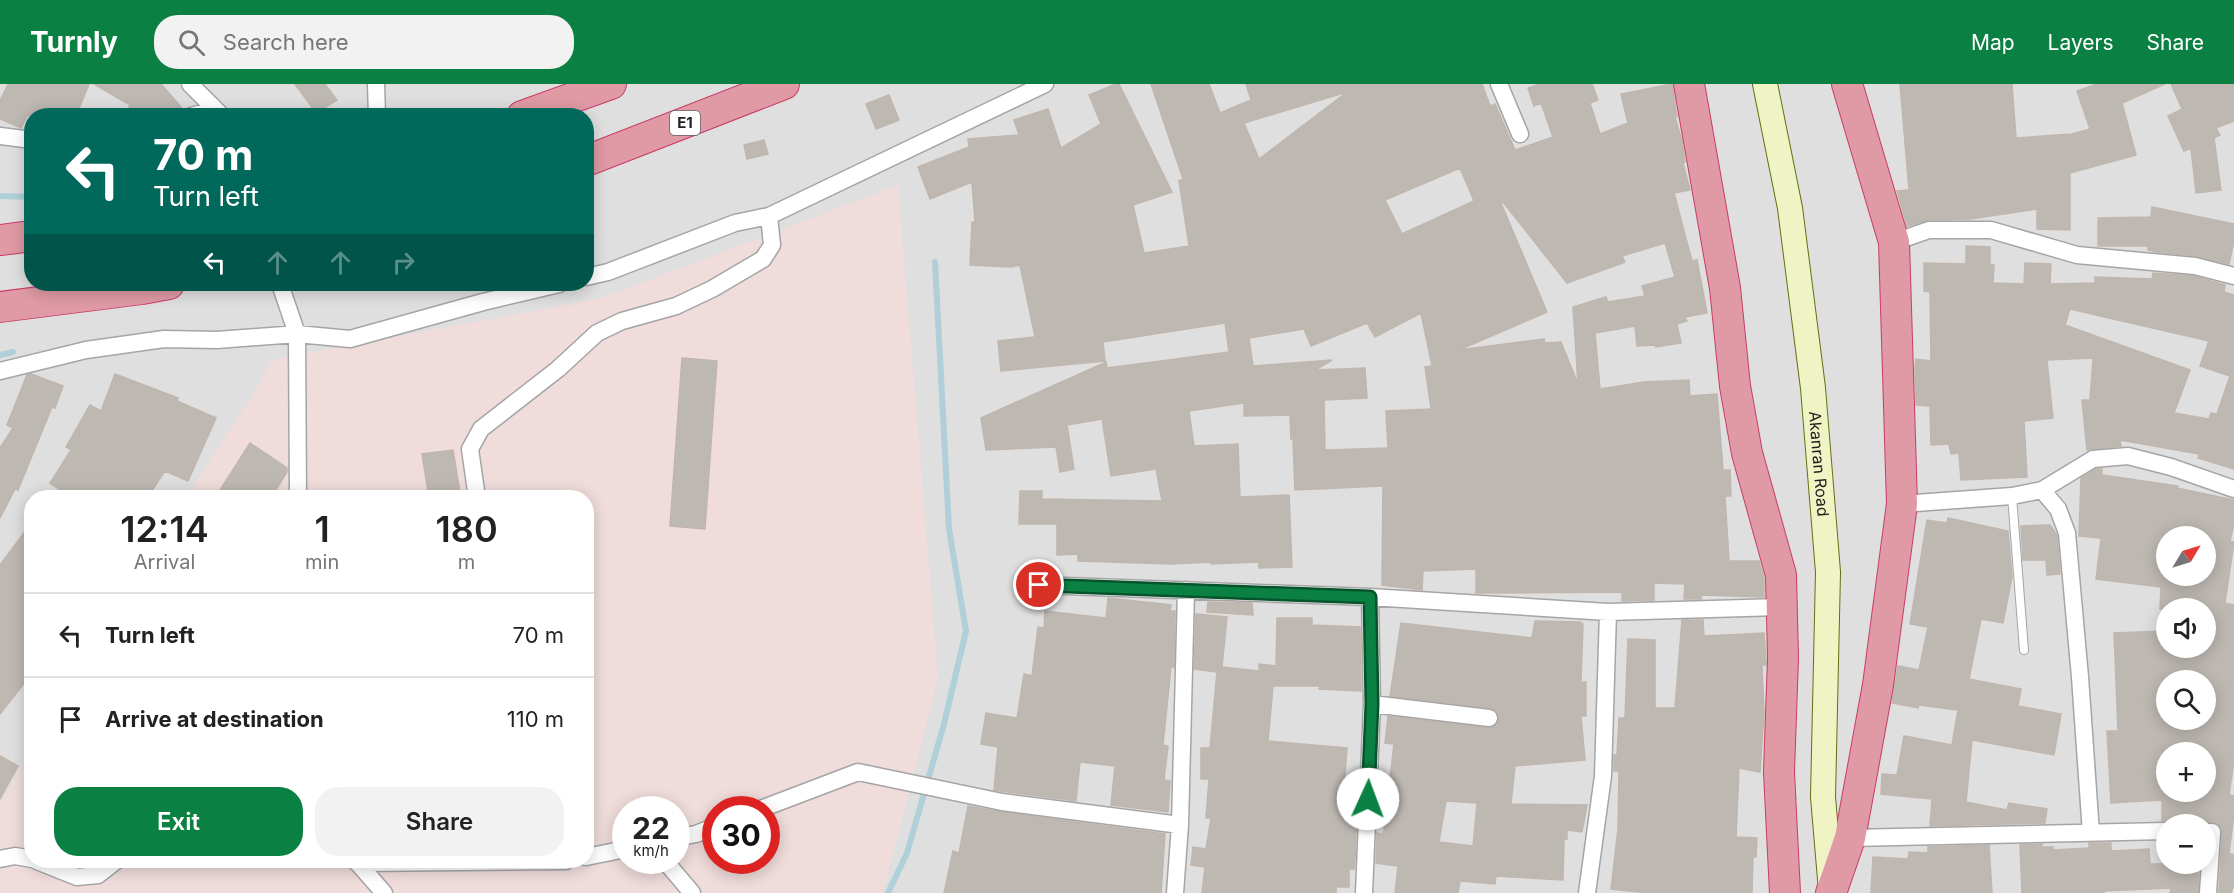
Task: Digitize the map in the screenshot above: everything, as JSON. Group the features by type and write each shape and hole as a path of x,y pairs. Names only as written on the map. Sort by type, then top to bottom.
{"highway":[{"path":"544,108 610,84"},
{"name":"E1","path":"594,158 784,84"},
{"path":"1689,84 1725,288 1735,386 1747,453 1778,564 1783,658 1779,771 1785,893"},
{"path":"1831,893 1838,842 1878,685 1902,504 1894,242 1847,84"},
{"path":"0,240 24,237"},
{"path":"0,307 134,291"}],"main road":[{"name":"Akanran Road","path":"1765,84 1792,219 1813,388 1827,561 1822,797 1838,842 1814,893"}],"street":[{"path":"190,84 214,108"},
{"path":"376,84 377,108"},
{"path":"594,275 608,272 735,223 769,216 1045,84"},
{"path":"1499,84 1520,134"},
{"path":"0,136 24,139"},
{"path":"476,490 470,449 481,429 558,369 597,333 622,321 676,306 712,289 763,259 772,245 769,216"},
{"path":"1894,242 1929,230 1992,230 2077,255 2195,266 2234,276"},
{"path":"282,291 297,334 298,490"},
{"path":"0,371 86,351 164,339 217,340 297,334 350,339 529,291"},
{"path":"1902,504 2012,496 2042,490 2093,459 2128,456 2171,467 2234,489"},
{"path":"2042,490 2058,509 2067,533 2091,833"},
{"path":"1039,585 1370,597 1608,612 1782,607"},
{"path":"1175,893 1180,825 1186,590"},
{"path":"1364,893 1372,704 1370,597"},
{"path":"1587,893 1603,776 1608,612"},
{"path":"1372,704 1489,718"},
{"path":"780,802 858,772 1002,802 1180,825"},
{"path":"1838,842 2156,831"},
{"path":"594,855 612,852"},
{"path":"0,859 15,856 24,858"},
{"path":"54,868 77,877 98,875 107,868"},
{"path":"361,868 384,893"},
{"path":"676,874 692,893"},
{"path":"2208,893 2209,874"}],"lane":[{"path":"2012,496 2024,650"}],"shaded area":[{"path":"0,84 2234,84 2234,893 0,893"},
{"path":"898,185 938,679 883,893 0,893 0,805 24,760 24,868 594,868 594,490 191,490 255,391 272,360 602,298"}],"building":[{"path":"8,84 89,84 79,108 24,108 24,122 21,128 0,119 0,101"},
{"path":"94,84 161,84 181,107 129,108 130,105"},
{"path":"295,84 325,84 337,100 324,108 312,108"},
{"path":"1119,84 1172,192 1133,205 1144,253 1189,246 1179,181 1183,179 1151,84 1209,84 1220,113 1251,100 1246,84 1482,84 1490,106 1495,104 1515,150 1553,137 1541,103 1534,106 1528,88 1540,84 1592,84 1598,100 1590,103 1600,134 1628,123 1621,94 1672,84 1677,117 1675,117 1682,141 1685,162 1683,163 1690,190 1674,193 1692,261 1697,260 1707,313 1685,317 1687,321 1677,324 1681,343 1656,347 1655,345 1637,346 1635,326 1595,333 1600,389 1644,382 1689,380 1690,396 1717,394 1723,470 1730,470 1731,496 1725,496 1729,561 1759,561 1764,578 1764,597 1701,595 1701,599 1684,599 1685,584 1654,583 1654,600 1622,601 1622,592 1476,593 1476,569 1423,571 1422,590 1382,585 1383,486 1295,490 1290,415 1244,416 1244,403 1189,411 1194,446 1238,444 1240,497 1289,495 1292,567 1259,568 1259,562 1171,564 1078,561 1078,554 1057,555 1057,524 1019,524 1020,491 1042,491 1042,499 1162,501 1156,469 1111,476 1102,419 1067,425 1074,469 1060,472 1056,447 986,450 981,418 1106,362 1107,368 1229,352 1225,323 1103,342 1105,361 1001,371 998,341 1035,337 1020,265 1011,267 970,265 972,222 975,222 972,182 930,199 918,167 969,147 968,139 1019,135 1014,120 1048,109 1061,148 1101,124 1089,95","holes":["1347,92 1259,159 1244,123","1460,168 1474,201 1402,234 1385,200","1503,202 1567,283 1625,262 1622,256 1665,243 1675,277 1642,286 1645,296 1608,302 1606,297 1573,307 1578,384 1561,342 1545,343 1544,339 1459,350 1547,312 1501,203","1421,313 1432,366 1425,367 1431,409 1386,411 1388,448 1325,450 1324,400 1367,398 1365,368 1315,370 1332,360 1253,366 1249,338 1304,329 1311,346 1367,323 1375,337"]},
{"path":"1900,84 2012,84 2016,138 2072,134 2090,129 2077,91 2097,84 2165,84 2122,103 2136,155 2070,173 2070,230 2037,229 2037,209 1970,219 1929,220 1907,226 1897,191 1909,190"},
{"path":"2171,84 2234,84 2234,121 2216,128 2220,135 2214,138 2221,190 2196,193 2191,148 2184,151 2168,116 2182,109"},
{"path":"889,95 899,120 876,129 866,104"},
{"path":"764,140 768,154 747,159 744,145"},
{"path":"2152,207 2234,224 2234,240 2229,264 2196,256 2156,252 2148,250 2148,246 2098,246 2098,218 2151,217"},
{"path":"1966,246 1990,247 1990,265 1994,265 1993,283 2024,284 2025,263 2051,264 2050,284 2095,283 2095,277 2152,279 2153,273 2193,276 2225,285 2224,292 2234,295 2234,469 2198,458 2199,454 2120,440 2121,446 2087,450 2082,400 2090,400 2093,358 2047,360 2053,418 2024,421 2027,477 1961,480 1959,453 1951,454 1949,444 1931,445 1930,406 1916,405 1915,368 1916,359 1931,361 1930,292 1924,291 1924,263 1966,264","holes":["2070,309 2209,341 2200,366 2230,376 2217,414 2211,413 2209,419 2174,413 2190,370 2065,325"]},
{"path":"682,358 717,361 705,529 670,526"},
{"path":"31,374 63,386 18,490 15,489 0,518 0,448 13,428 7,425 27,375"},
{"path":"115,374 178,398 177,401 216,418 188,481 165,471 152,490 60,490 50,483 71,450 66,447 90,405 101,411"},
{"path":"250,443 287,468 276,490 220,490"},
{"path":"453,450 460,490 428,490 422,454"},
{"path":"2096,469 2102,469 2102,475 2178,486 2177,488 2234,500 2234,524 2230,541 2234,542 2225,603 2234,605 2234,761 2229,795 2234,796 2229,853 2234,855 2234,884 2231,893 2219,893 2222,833 2216,823 2216,814 2162,814 2162,802 2216,802 2216,742 2156,742 2156,800 2111,803 2107,731 2118,731 2114,633 2156,631 2156,658 2216,658 2216,598 2160,598 2161,587 2096,579 2101,538 2079,536 2081,478"},
{"path":"1948,518 2008,531 2012,577 2003,623 1981,619 1969,679 2021,689 2018,706 2061,714 2054,755 1972,740 1966,802 2007,810 2009,803 2047,809 2045,823 1930,826 1932,799 1881,794 1882,774 1897,775 1904,736 1952,745 1958,710 1919,705 1918,708 1892,703 1898,666 1919,670 1928,627 1910,624 1927,520 1947,523"},
{"path":"2050,525 2057,535 2060,574 2047,575 2046,560 2023,560 2021,526"},
{"path":"24,533 24,683 0,714 0,565"},
{"path":"1108,598 1171,605 1170,611 1175,611 1174,667 1171,667 1163,745 1168,746 1164,780 1170,781 1168,812 1111,805 1115,766 1080,762 1076,801 994,790 998,747 981,744 986,713 1017,718 1024,674 1032,676 1038,627 1044,628 1045,611 1106,618"},
{"path":"1208,602 1252,603 1253,615 1207,612"},
{"path":"1196,614 1227,617 1222,667 1259,671 1259,664 1276,666 1277,618 1312,618 1312,625 1360,627 1361,691 1319,689 1320,686 1273,686 1268,741 1347,748 1344,787 1358,788 1355,860 1354,869 1349,869 1349,887 1336,887 1336,893 1202,893 1205,867 1191,865 1193,847 1206,849 1211,818 1206,818 1209,779 1201,779 1201,748 1210,748 1217,672 1194,669"},
{"path":"1682,620 1703,620 1704,636 1764,633 1766,665 1762,665 1764,713 1760,772 1739,768 1736,837 1757,838 1756,857 1753,857 1752,893 1648,893 1611,889 1618,829 1619,771 1614,771 1614,755 1617,755 1619,718 1625,718 1628,639 1655,640 1655,708 1675,708"},
{"path":"1535,621 1581,622 1583,624 1581,682 1586,682 1586,716 1581,716 1585,760 1515,766 1511,804 1587,805 1582,832 1567,830 1567,839 1564,839 1563,880 1496,876 1495,884 1460,881 1458,893 1395,893 1398,866 1376,863 1377,833 1383,834 1391,796 1388,795 1394,744 1385,743 1388,716 1488,728 1497,725 1499,719 1496,710 1490,708 1390,696 1401,623 1532,638","holes":["1446,801 1477,803 1473,846 1439,842"]},
{"path":"0,756 18,766 0,799"},
{"path":"968,806 1165,834 1161,893 944,893 953,851 959,853"},
{"path":"2089,843 2111,843 2111,851 2149,849 2150,864 2156,864 2156,874 2199,874 2198,893 2170,893 2171,888 2104,891 2104,893 2022,893 2020,845 2042,844 2042,847 2053,847 2053,850 2089,848"},
{"path":"1989,845 1992,893 1871,893 1873,857 1908,859 1909,852 1928,853 1928,847"}],"waterway":[{"path":"0,196 24,197"},
{"path":"888,893 907,853 944,724 966,631 949,529 935,262"},
{"path":"0,355 13,352"}],"route":[{"path":"1039,585 1370,597 1372,704 1368,799"}]}
